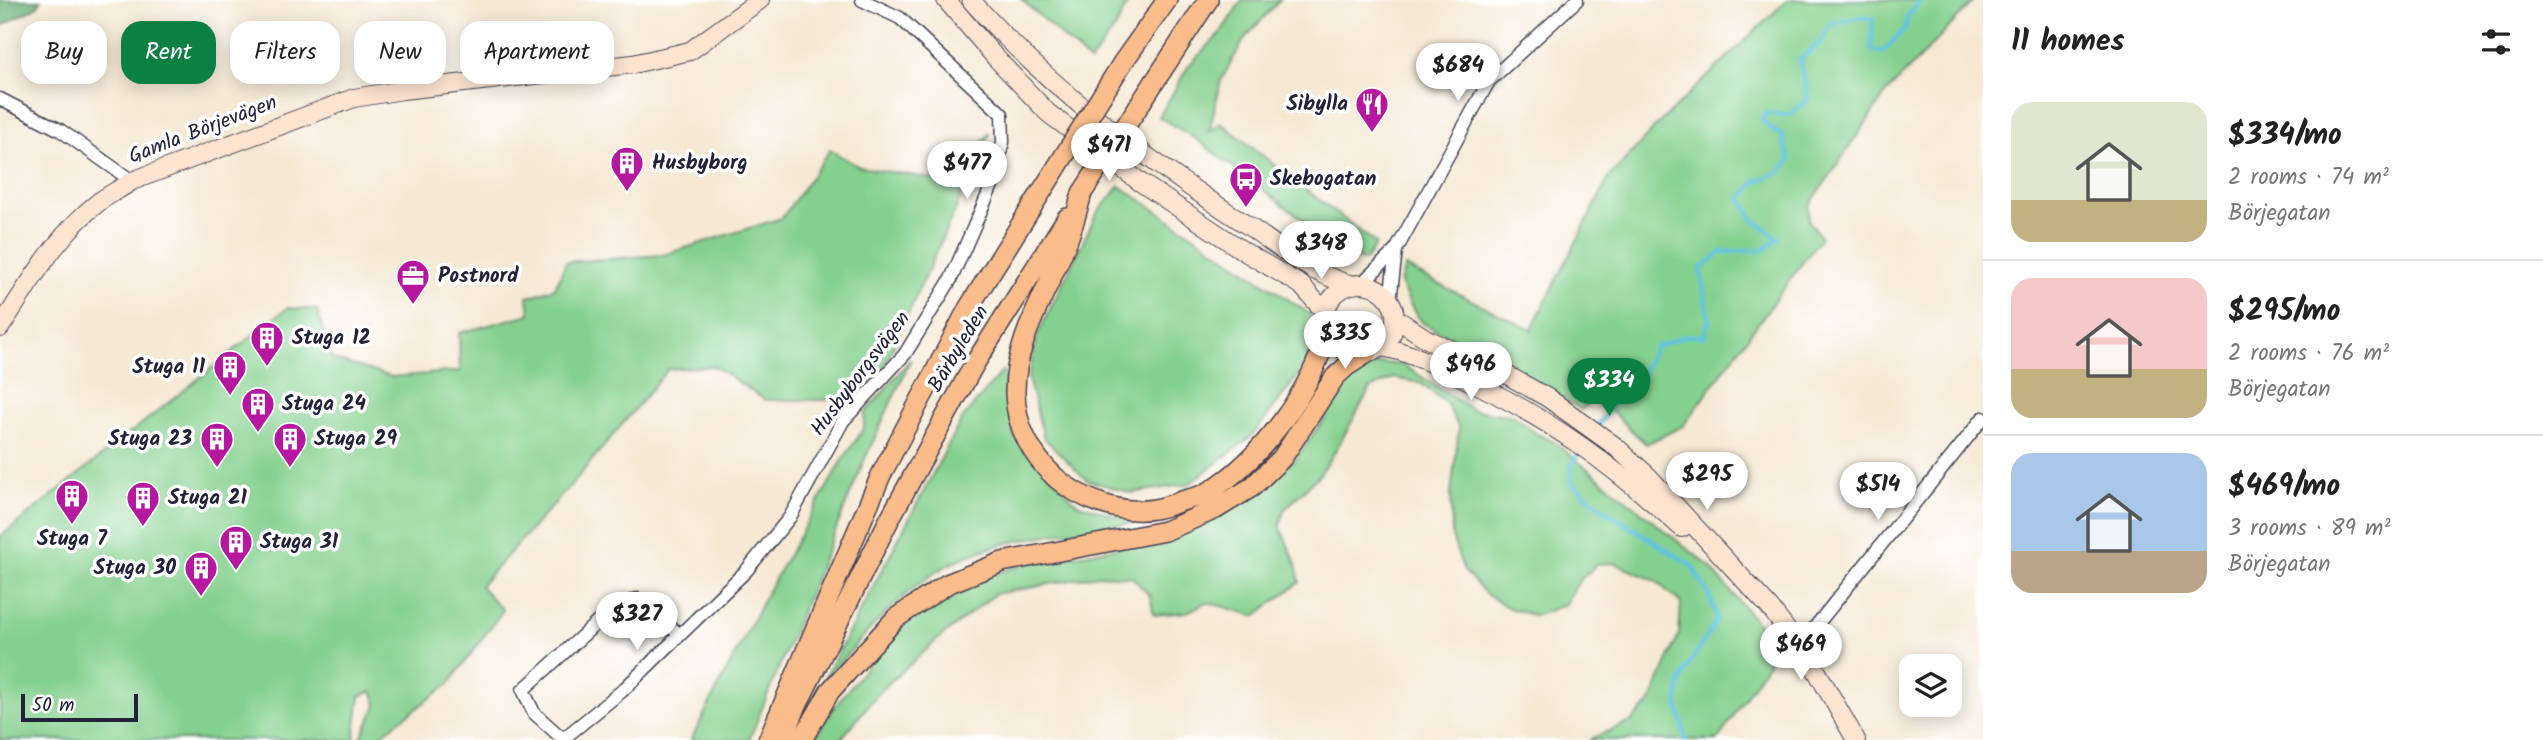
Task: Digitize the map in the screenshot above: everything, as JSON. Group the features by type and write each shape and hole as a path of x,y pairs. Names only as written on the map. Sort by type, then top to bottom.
{"main road":[{"path":"1123,62 1150,0"},
{"name":"Bärbyleden","path":"768,740 881,475 969,307 1123,62 1167,0"},
{"name":"Bärbyleden","path":"783,740 797,705 889,520 975,363 1208,0"},
{"path":"1082,193 1065,247 1017,362 1015,395 1028,446 1043,467 1091,501 1119,508 1153,510 1208,493 1251,460 1279,423 1313,372 1326,322"},
{"path":"802,740 831,691 896,618 947,584 1002,562 1165,531 1216,509 1252,487 1282,458 1335,377 1347,366 1375,350"}],"street":[{"name":"Gamla Börjevägen","path":"0,328 39,269 73,226 100,201 132,181 354,98 633,64 690,51 760,0"},
{"name":"Husbyborgsvägen","path":"679,634 637,598 612,608 523,690 534,713 563,739 622,691 746,571 790,517 843,421 905,354 951,279 993,183 1003,142 1002,114 900,18 862,0"},
{"path":"946,0 1048,113 1139,182 1245,253 1309,291 1326,322 1332,340 1348,352 1375,350 1418,357 1486,388 1568,435 1650,499 1770,608"},
{"path":"971,0 1064,92 1152,162 1319,275 1378,289 1392,309 1427,339 1533,389 1615,446 1648,477 1770,608 1812,663 1856,740"},
{"path":"1326,322 1335,294 1357,285 1396,250 1489,81 1577,0"},
{"path":"0,99 60,130 132,181"},
{"path":"1375,350 1390,337 1396,250"},
{"path":"1799,647 1983,418"}],"green space":[{"path":"0,0 41,0 38,6 0,27"},
{"path":"1022,0 1129,0 1116,27 1090,62"},
{"path":"1242,0 1280,0 1245,38 1221,80 1209,132 1221,123 1376,244 1365,261 1351,256 1196,139 1159,117 1189,65 1219,35"},
{"path":"1787,0 1975,0 1887,92 1809,206 1809,221 1821,237 1683,426 1646,444 1595,396 1581,410 1520,371 1424,324 1413,310 1400,283 1405,267 1531,330 1610,176 1658,124"},
{"path":"990,133 875,387 844,400 765,400 714,366 668,369 573,483 480,586 503,610 449,684 382,734 384,740 360,740 377,705 372,691 360,696 354,740 0,740 0,537 287,308 317,310 332,359 392,377 460,371 459,333 530,314 528,297 555,288 566,262 663,255 782,218 830,150 860,167 946,181"},
{"path":"1120,186 1313,316 1318,334 1304,368 1252,436 1189,484 1131,493 1087,480 1044,438 1028,379 1038,334 1097,213"},
{"path":"911,359 863,463 749,740 691,740 769,589 842,461 864,428 865,413"},
{"path":"1360,365 1403,365 1473,410 1514,416 1537,434 1553,441 1709,566 1778,647 1718,740 1589,740 1632,721 1650,703 1679,634 1681,603 1656,581 1614,563 1597,564 1580,580 1564,605 1535,616 1509,608 1487,595 1464,571 1452,537 1451,493 1459,428 1446,403 1420,383 1393,378 1370,389 1319,475 1284,510 1280,527 1295,561 1300,582 1255,616 1207,602 1187,612 1154,615 1150,596 1132,577 1098,575 995,594 937,640 880,691 840,740 814,740 835,706 903,621 975,580 1022,565 1163,539 1262,490 1296,458 1327,415 1351,373"},
{"path":"1003,370 1014,436 1076,503 1136,522 1033,538 980,551 957,560 904,596 822,683 962,419"}],"waterway":[{"path":"1596,429 1613,403 1639,379 1656,347 1685,336 1704,336 1709,320 1700,269 1722,252 1764,250 1778,238 1753,219 1741,199 1756,181 1780,172 1790,160 1782,135 1769,128 1761,118 1767,113 1790,115 1808,99 1800,59 1821,42 1830,24 1861,17 1873,19 1871,50 1883,52 1906,27 1907,17 1921,0"},
{"path":"1581,450 1572,464 1571,482 1607,512 1691,565 1709,595 1717,618 1683,676 1678,697 1685,740"}],"place":[{"name":"Sibylla","path":"1372,134"},
{"name":"Husbyborg","path":"627,193"},
{"name":"Skebogatan","path":"1246,209"},
{"name":"Postnord","path":"413,306"},
{"name":"Stuga 12","path":"267,368"},
{"name":"Stuga 11","path":"230,397"},
{"name":"Stuga 24","path":"258,434"},
{"name":"Stuga 23","path":"217,469"},
{"name":"Stuga 29","path":"290,469"},
{"name":"Stuga 7","path":"72,526"},
{"name":"Stuga 21","path":"143,528"},
{"name":"Stuga 31","path":"236,572"},
{"name":"Stuga 30","path":"201,598"}]}
